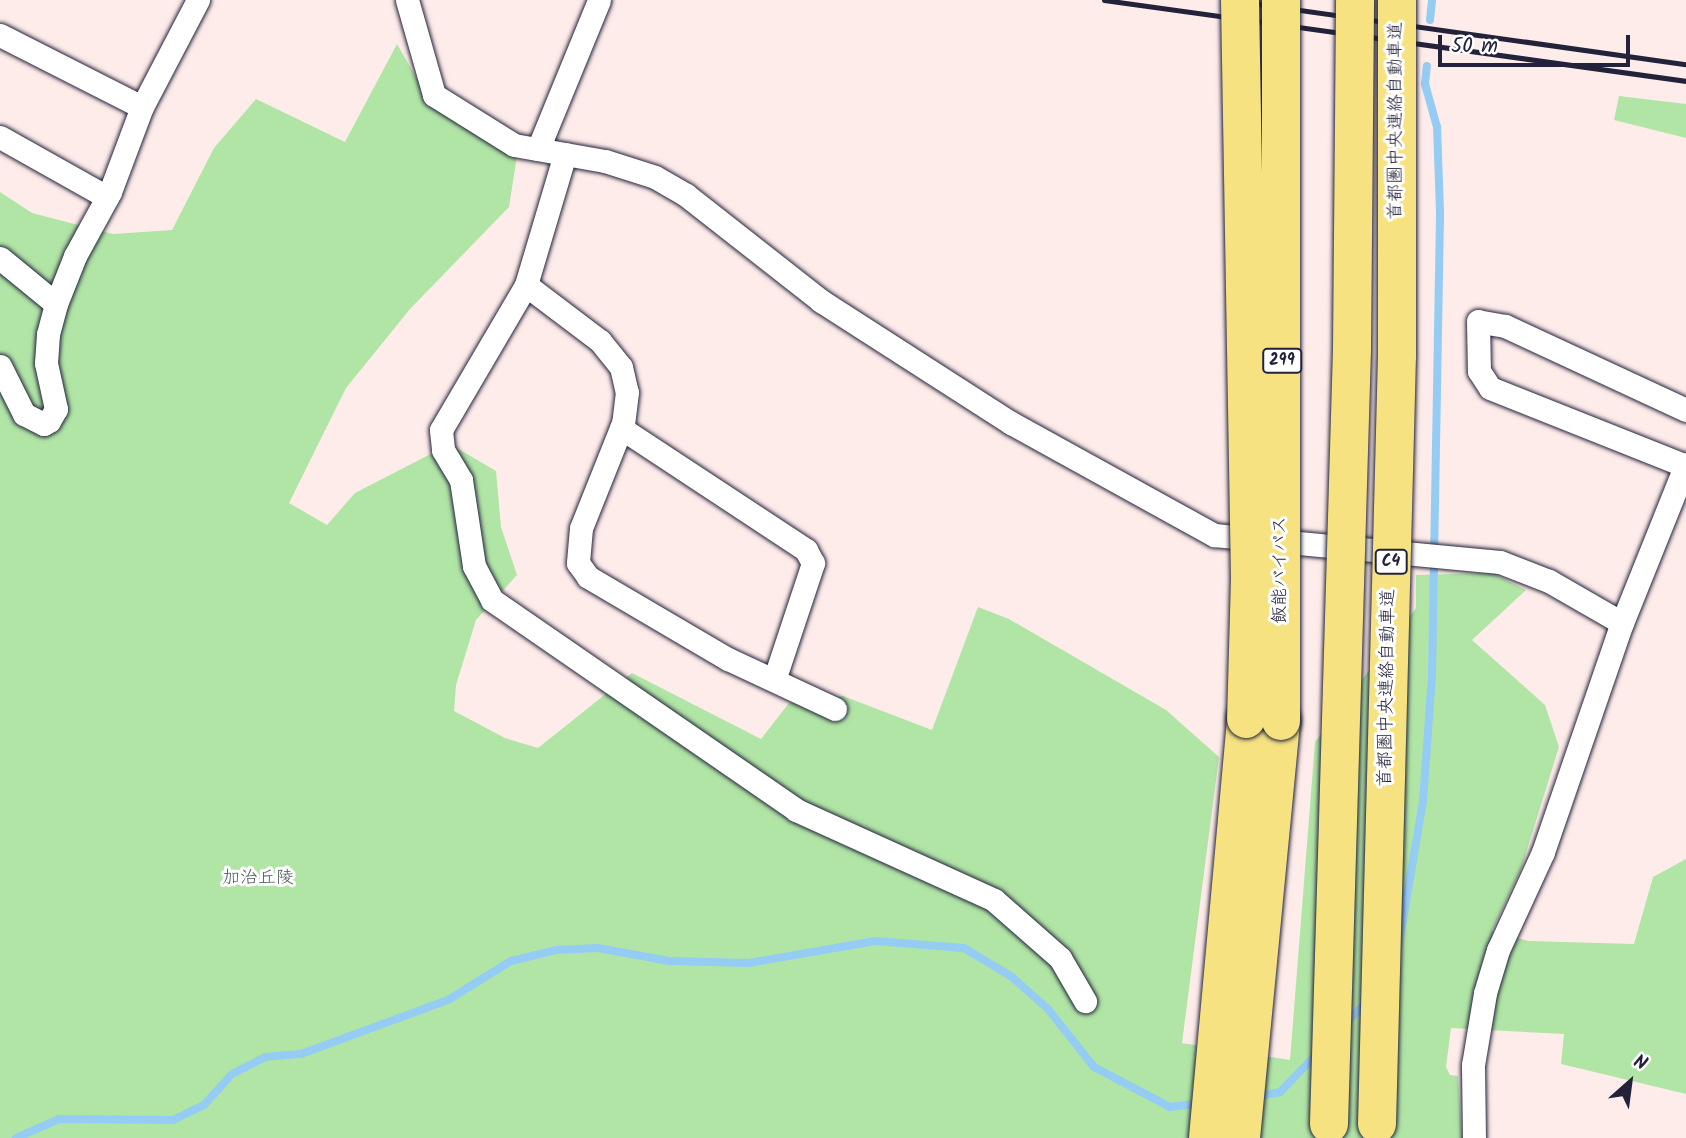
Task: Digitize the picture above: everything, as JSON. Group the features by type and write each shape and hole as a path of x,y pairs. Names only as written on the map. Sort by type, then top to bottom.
{"highway":[{"name":"飯能バイパス","path":"1240,0 1250,578 1264,720"},
{"name":"飯能バイパス","path":"1241,1138 1235,1044 1264,720 1281,0"},
{"path":"1329,1124 1352,351 1355,0"},
{"name":"首都圏中央連絡自動車道","path":"1377,1124 1397,356 1397,0"},
{"name":"飯能バイパス","path":"1208,1138 1235,1044"}],"street":[{"path":"0,366 24,414 44,424 49,421 56,409 46,363 47,344 56,304 107,197 142,107 198,0"},
{"path":"407,0 434,95 514,145 565,154 642,173 686,195 821,301 1011,423 1214,535 1500,562 1549,581 1622,623"},
{"path":"538,149 599,0"},
{"path":"0,35 142,107"},
{"path":"0,137 107,197"},
{"path":"565,154 526,285 442,430 443,450 461,480 474,566 492,600 796,810 994,900 1059,958 1085,1002"},
{"path":"0,258 56,304"},
{"path":"526,285 600,341 621,367 627,392 621,428 581,528 578,563 588,577 728,659 775,677 835,709"},
{"path":"1474,1138 1473,1065 1485,993 1498,950 1543,852 1622,623 1686,465 1490,388 1479,371 1478,321 1505,326 1686,410"},
{"path":"621,428 806,550 813,564 775,677"}],"green space":[{"name":"加治丘陵","path":"397,44 424,91 517,156 509,207 410,309 346,388 289,503 327,525 355,493 450,444 496,471 501,527 517,575 476,620 456,685 454,711 505,738 538,748 632,673 761,739 789,703 843,696 932,730 978,607 1009,619 1166,710 1219,757 1182,1043 1290,1060 1315,742 1416,608 1416,575 1492,573 1526,590 1472,640 1545,705 1559,747 1521,869 1492,931 1529,941 1634,944 1653,877 1686,859 1686,1094 1561,1064 1564,1034 1451,1028 1446,1067 1450,1075 1458,1076 1462,1138 0,1138 0,192 32,213 113,234 172,230 214,148 256,99 345,142"},
{"path":"1619,96 1686,104 1686,138 1614,120"}],"waterway":[{"path":"1430,20 1432,0"},
{"path":"1397,955 1423,801 1432,675 1440,212 1437,127 1425,84 1427,66"},
{"path":"16,1138 59,1119 173,1120 204,1105 232,1074 265,1057 301,1054 448,1000 511,961 556,950 598,948 669,961 749,963 875,941 964,948 1012,977 1048,1009 1094,1067 1170,1107 1201,1103"},
{"path":"1345,1024 1368,1001"},
{"path":"1256,1096 1280,1092 1317,1054"}],"railway":[{"path":"1104,0 1686,81"},
{"path":"1229,0 1686,64"}]}
